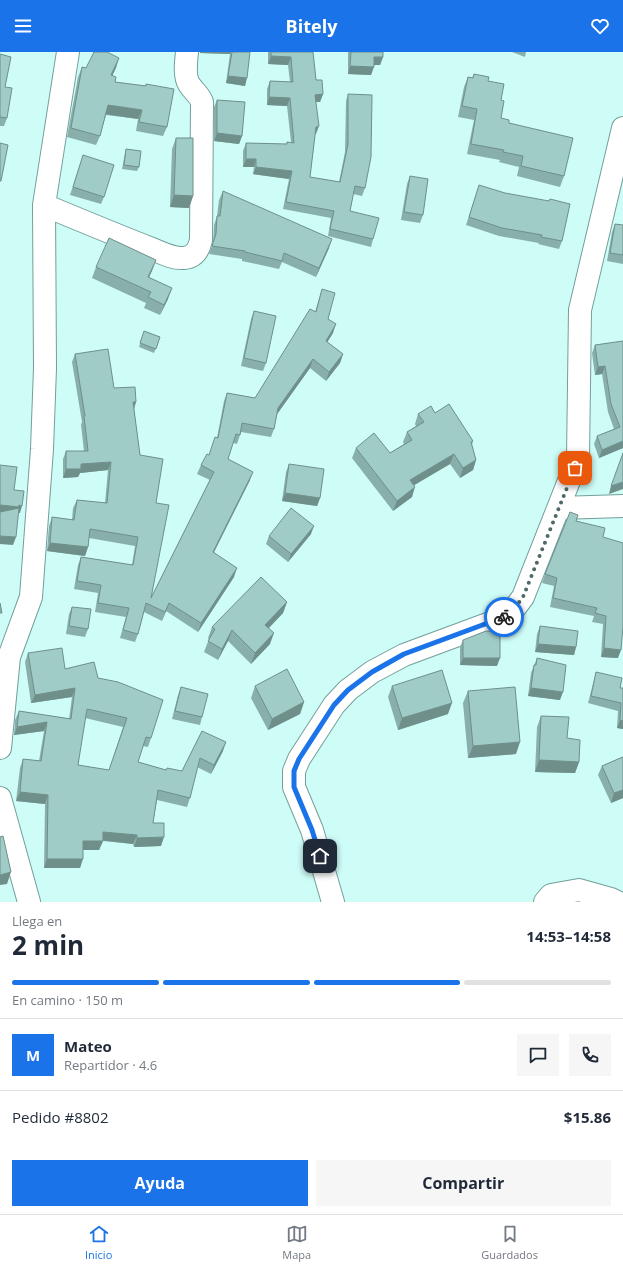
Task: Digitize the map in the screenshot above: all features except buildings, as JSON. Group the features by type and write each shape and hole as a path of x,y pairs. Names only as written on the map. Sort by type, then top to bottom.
{"street":[{"path":"0,748 3,688 9,657 31,597 42,449 45,368 44,205 68,52"},
{"path":"44,205 176,258 193,256 199,250 201,240 202,102 200,96 189,84 186,76 187,52"},
{"path":"333,902 312,830 294,787 294,771 299,759 334,705 348,690 372,672 404,654 501,619 514,609 523,597 575,468 579,447 580,310 622,136"},
{"path":"559,508 623,506"},
{"path":"0,798 29,902"},
{"path":"546,902 551,895 579,890 612,899 617,902"}],"way so far":[{"path":"504,617 514,609 523,597 575,468"}],"route":[{"path":"320,856 312,830 294,787 294,771 299,759 334,705 348,690 372,672 404,654 504,617"}]}
